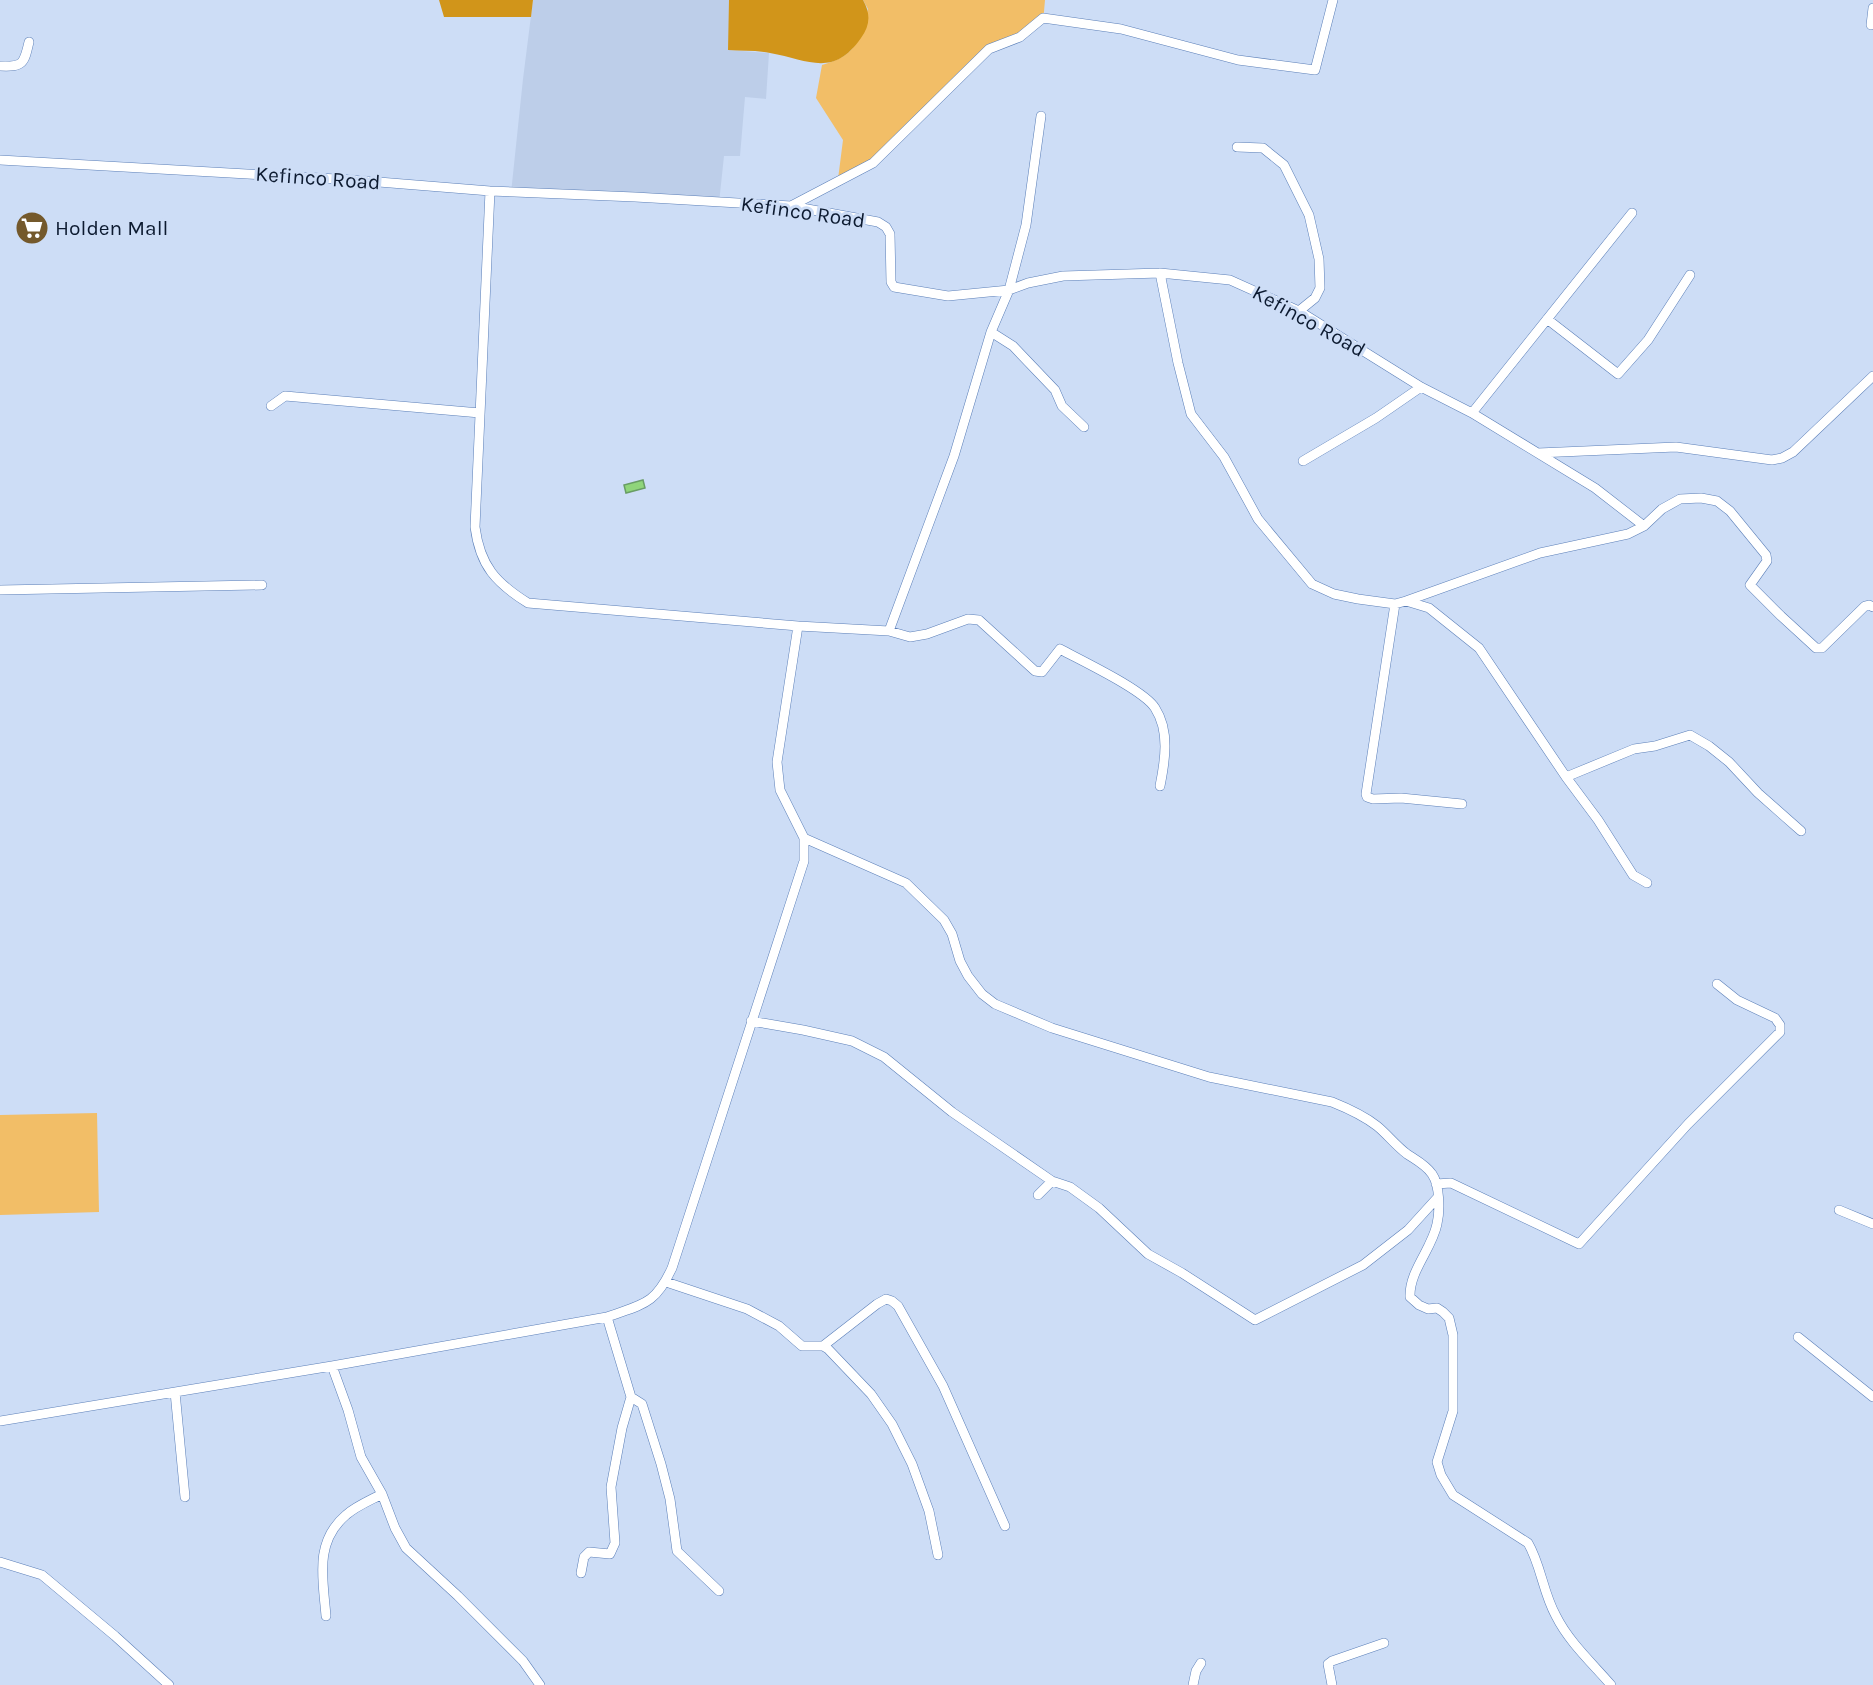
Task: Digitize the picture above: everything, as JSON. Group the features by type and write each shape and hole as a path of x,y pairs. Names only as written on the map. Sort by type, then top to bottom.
{"street":[{"path":"790,206 873,163 989,49 1020,37 1042,18 1121,29 1238,60 1315,70 1333,0"},
{"path":"1871,25 1873,8"},
{"path":"0,66 14,67 21,64 25,60 29,42"},
{"path":"889,631 954,456 991,332 1009,290 1026,225 1041,116"},
{"path":"1237,147 1263,148 1284,165 1310,215 1319,259 1320,288 1315,298 1299,311"},
{"name":"Kefinco Road","path":"0,160 490,191 635,196 790,206 878,222 886,227 890,234 891,282 897,288 948,296 1009,290 1028,283 1063,276 1160,273 1230,280 1299,311 1421,387 1472,412 1595,488 1644,526"},
{"path":"490,191 476,527 478,547 496,579 510,592 528,603 798,626 889,631 910,637 927,634 968,619 979,620 1035,670 1042,672 1060,650 1114,678 1148,699 1156,708 1166,746 1160,786"},
{"path":"1472,412 1632,213"},
{"path":"1160,273 1191,414 1224,457 1258,519 1312,584 1334,594 1358,599 1406,602 1540,553 1628,534 1644,526 1662,509 1680,499 1701,498 1717,501 1730,511 1766,555 1767,561 1750,585 1816,648 1822,648 1865,606 1873,607"},
{"path":"1547,319 1618,374 1648,340 1690,275"},
{"path":"991,332 1013,346 1055,390 1062,406 1083,427"},
{"path":"1538,453 1676,447 1772,460 1782,458 1793,453 1873,376"},
{"path":"1303,461 1376,418 1421,387"},
{"path":"271,406 285,396 480,413"},
{"path":"0,590 262,585"},
{"path":"1406,602 1429,608 1479,648 1566,777 1598,820 1633,875 1647,883"},
{"path":"1395,603 1366,794 1373,799 1401,798 1462,804"},
{"path":"0,1421 332,1366 607,1317 643,1305 656,1295 666,1282 672,1268 804,861 804,838 780,790 777,762 798,626"},
{"path":"1566,777 1634,748 1655,746 1690,735 1729,762 1758,793 1801,831"},
{"path":"804,838 906,883 944,920 952,934 960,961 968,976 982,994 995,1004 1052,1028 1209,1077 1332,1102 1348,1108 1375,1124 1406,1153 1424,1164 1436,1184 1437,1224 1428,1250 1410,1286 1410,1297 1419,1305 1428,1309 1437,1308 1443,1312 1449,1318 1453,1335 1453,1411 1437,1462 1441,1475 1454,1495 1528,1543 1533,1551 1545,1592 1556,1616 1569,1636 1611,1685"},
{"path":"1436,1184 1451,1183 1580,1244 1688,1124 1780,1032 1780,1025 1775,1018 1737,1000 1717,984"},
{"path":"751,1021 852,1041 884,1057 952,1112 1052,1181 1070,1187 1099,1208 1148,1254 1182,1272 1255,1320 1363,1264 1408,1230 1438,1197"},
{"path":"1038,1196 1052,1181"},
{"path":"1839,1210 1873,1224"},
{"path":"666,1282 747,1309 779,1326 802,1346 823,1346 828,1349 871,1394 892,1424 912,1464 929,1511 938,1556"},
{"path":"823,1346 886,1299 898,1306 943,1386 1005,1526"},
{"path":"581,1573 584,1557 589,1552 610,1554 614,1550 610,1488 631,1397 607,1317"},
{"path":"1798,1337 1873,1397"},
{"path":"332,1366 348,1410 361,1458 382,1494 395,1528 406,1548 524,1661 540,1685"},
{"path":"175,1392 185,1497"},
{"path":"631,1397 642,1404 661,1464 670,1499 677,1551 719,1591"},
{"path":"326,1616 322,1559 329,1536 346,1514 382,1494"},
{"path":"0,1562 42,1575 169,1685"},
{"path":"1332,1685 1328,1664 1332,1660 1384,1643"},
{"path":"1193,1685 1196,1671 1201,1663"}],"shaded area":[{"path":"439,0 533,0 531,17 444,17"},
{"path":"533,0 729,0 729,50 769,53 766,99 745,97 740,156 724,156 719,203 511,193"},
{"path":"729,0 863,0 867,10 868,24 851,50 830,62 809,62 760,51 728,50"},
{"path":"863,0 1045,0 1043,23 990,52 876,163 837,187 843,140 816,98 822,65 843,57 859,38 868,9"},
{"path":"643,480 645,488 626,493 624,485"},
{"path":"97,1113 99,1212 0,1215 0,1115"}],"place":[{"name":"Holden Mall","path":"32,228"}]}
